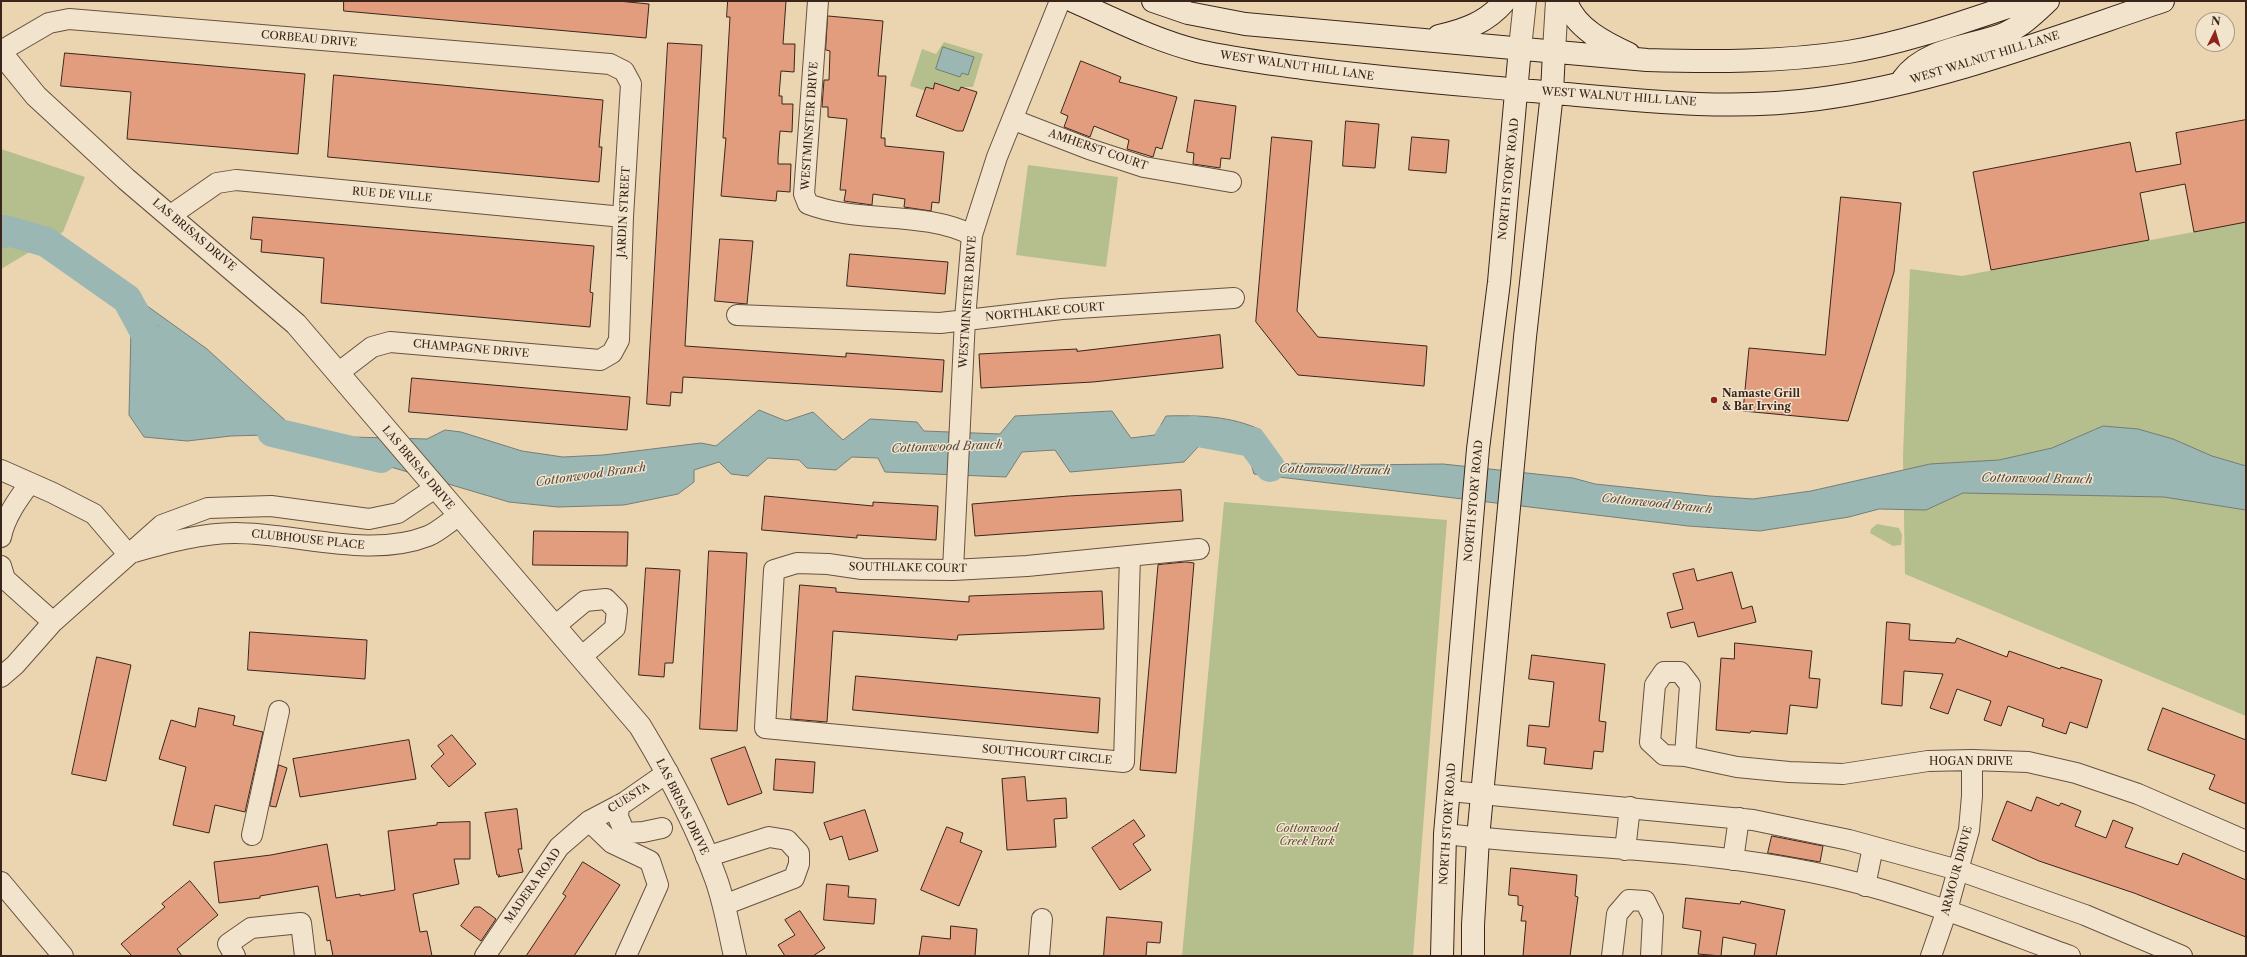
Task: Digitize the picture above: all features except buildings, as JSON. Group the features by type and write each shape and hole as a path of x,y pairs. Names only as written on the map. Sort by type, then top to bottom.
{"main road":[{"name":"WEST WALNUT HILL LANE","path":"1073,1 1150,36 1197,50 1240,59 1368,76 1552,93 1671,102 1771,103 1819,99 1920,80 1980,62 2163,1"},
{"path":"1153,1 1188,13 1236,23 1647,60 1754,60 1849,51 1923,35 2026,1"},
{"path":"1423,40 1458,32 1479,24 1495,12 1505,1"},
{"name":"NORTH STORY ROAD","path":"1442,956 1446,834 1478,449 1499,282 1525,1"},
{"path":"1473,956 1473,926 1478,838 1530,285 1552,93 1557,1"},
{"path":"1566,1 1574,17 1598,38 1629,54 1647,60"},
{"path":"1903,83 1903,79 1910,68 1926,60 2004,34 2025,24 2048,1"},
{"name":"LAS BRISAS DRIVE","path":"1,52 36,96 126,178 171,215 296,324 458,516 555,626 640,726 668,772 706,857 724,905 735,956"},
{"path":"1499,282 1530,285"},
{"path":"1442,925 1473,926"}],"street":[{"name":"WESTMINSTER DRIVE","path":"818,1 804,194 808,204 825,210 920,221 959,229 972,235"},
{"name":"WESTMINISTER DRIVE","path":"953,570 964,319 972,235 995,164 1014,120 1060,1"},
{"name":"CORBEAU DRIVE","path":"1,52 49,23 69,20 610,64 624,70"},
{"name":"JARDIN STREET","path":"612,353 619,340 623,217 631,84 624,70"},
{"name":"AMHERST COURT","path":"1014,120 1089,149 1144,168 1231,182"},
{"name":"RUE DE VILLE","path":"171,215 217,183 236,180 623,217"},
{"name":"NORTHLAKE COURT","path":"737,315 940,323 964,319 1062,309 1234,298"},
{"name":"CHAMPAGNE DRIVE","path":"338,373 372,347 390,342 600,360 612,353"},
{"path":"1,470 30,482 94,514 128,554"},
{"path":"1,537 3,528 16,502 30,482"},
{"name":"CLUBHOUSE PLACE","path":"1,677 16,665 53,622 162,525 208,508 271,506 369,519 398,513 435,488"},
{"name":"CLUBHOUSE PLACE","path":"128,554 173,542 233,533 273,534 366,547 428,536 458,516"},
{"name":"SOUTHLAKE COURT","path":"765,728 774,570 797,563 828,564 862,569 953,570 1027,566 1199,549"},
{"name":"SOUTHCOURT CIRCLE","path":"765,728 1124,762 1130,556"},
{"path":"1,566 5,579 53,622"},
{"path":"555,626 585,601 606,599 617,610 615,628 581,656"},
{"path":"252,836 279,711"},
{"name":"HOGAN DRIVE","path":"1685,756 1737,767 1789,772 1843,774 1928,761 1972,760 2028,762 2076,773 2138,794 2246,841"},
{"name":"ARMOUR DRIVE","path":"1931,956 1947,910 1969,830 1972,796 1972,760"},
{"name":"CUESTA","path":"589,821 619,806 668,772"},
{"path":"1450,791 1739,818 1849,840 1958,870 2085,915 2182,956"},
{"path":"619,806 618,817 625,833 643,832 662,828 687,814"},
{"path":"1625,850 1630,807"},
{"path":"1733,860 1739,818"},
{"path":"589,821 612,843 650,860 658,885 626,956"},
{"name":"MADERA ROAD","path":"485,956 559,847 589,821"},
{"path":"637,853 656,839 662,828"},
{"path":"1446,834 1733,860 1838,878 1947,910 2070,956"},
{"path":"706,857 769,837 787,840 799,852 799,864 794,878 724,905"},
{"path":"1865,886 1873,847"},
{"path":"1,882 63,956"},
{"path":"1612,956 1617,914 1629,900 1645,901 1653,917 1651,956"},
{"path":"1039,956 1042,919"},
{"path":"236,956 228,944 251,928 301,923 305,956"}],"green space":[{"path":"944,42 983,54 973,87 961,87 957,97 951,88 936,83 933,89 927,87 926,91 910,86 922,49 936,54"},
{"path":"1,149 85,177 63,232 1,269"},
{"path":"1028,165 1118,177 1106,267 1016,255"},
{"path":"2246,222 2246,716 1905,574 1903,456 1910,269 1962,276"},
{"name":"Cottonwood Creek Park","path":"1224,502 1447,520 1413,956 1182,956"},
{"path":"1877,524 1899,528 1902,535 1901,545 1893,546 1870,533 1871,529"}],"water":[{"path":"943,47 974,57 968,75 962,73 960,77 936,69"},
{"path":"93,267 207,349 287,422 351,437 427,439 445,430 461,432 522,451 563,457 603,455 701,443 716,446 759,410 786,421 813,412 843,440 870,419 917,422 924,431 1000,434 1015,416 1112,411 1131,438 1155,435 1166,416 1215,417 1250,425 1261,430 1260,447 1269,458 1284,463 1352,465 1443,464 1573,478 1595,484 1753,499 1811,491 1930,464 1999,460 2052,448 2103,426 2138,429 2173,439 2212,456 2246,466 2246,510 2164,497 1963,493 1926,510 1879,509 1849,517 1760,531 1688,526 1254,474 1246,447 1235,428 1212,432 1184,462 1070,472 1055,450 1022,452 1006,477 885,472 878,458 852,457 836,470 807,468 799,460 768,458 748,476 731,474 719,462 694,470 694,482 678,494 624,505 558,507 509,502 374,462 330,444 266,435 231,436 187,441 144,437 129,415 131,329 159,326 84,283"}],"waterway":[{"name":"Cottonwood Branch","path":"1,234 5,230 46,242 127,299 162,364"},
{"name":"Cottonwood Branch","path":"1170,437 1193,431 1252,442 1270,467"},
{"name":"Cottonwood Branch","path":"272,432 381,458"}],"place":[{"name":"Namaste Grill & Bar Irving","path":"1714,400"}]}
